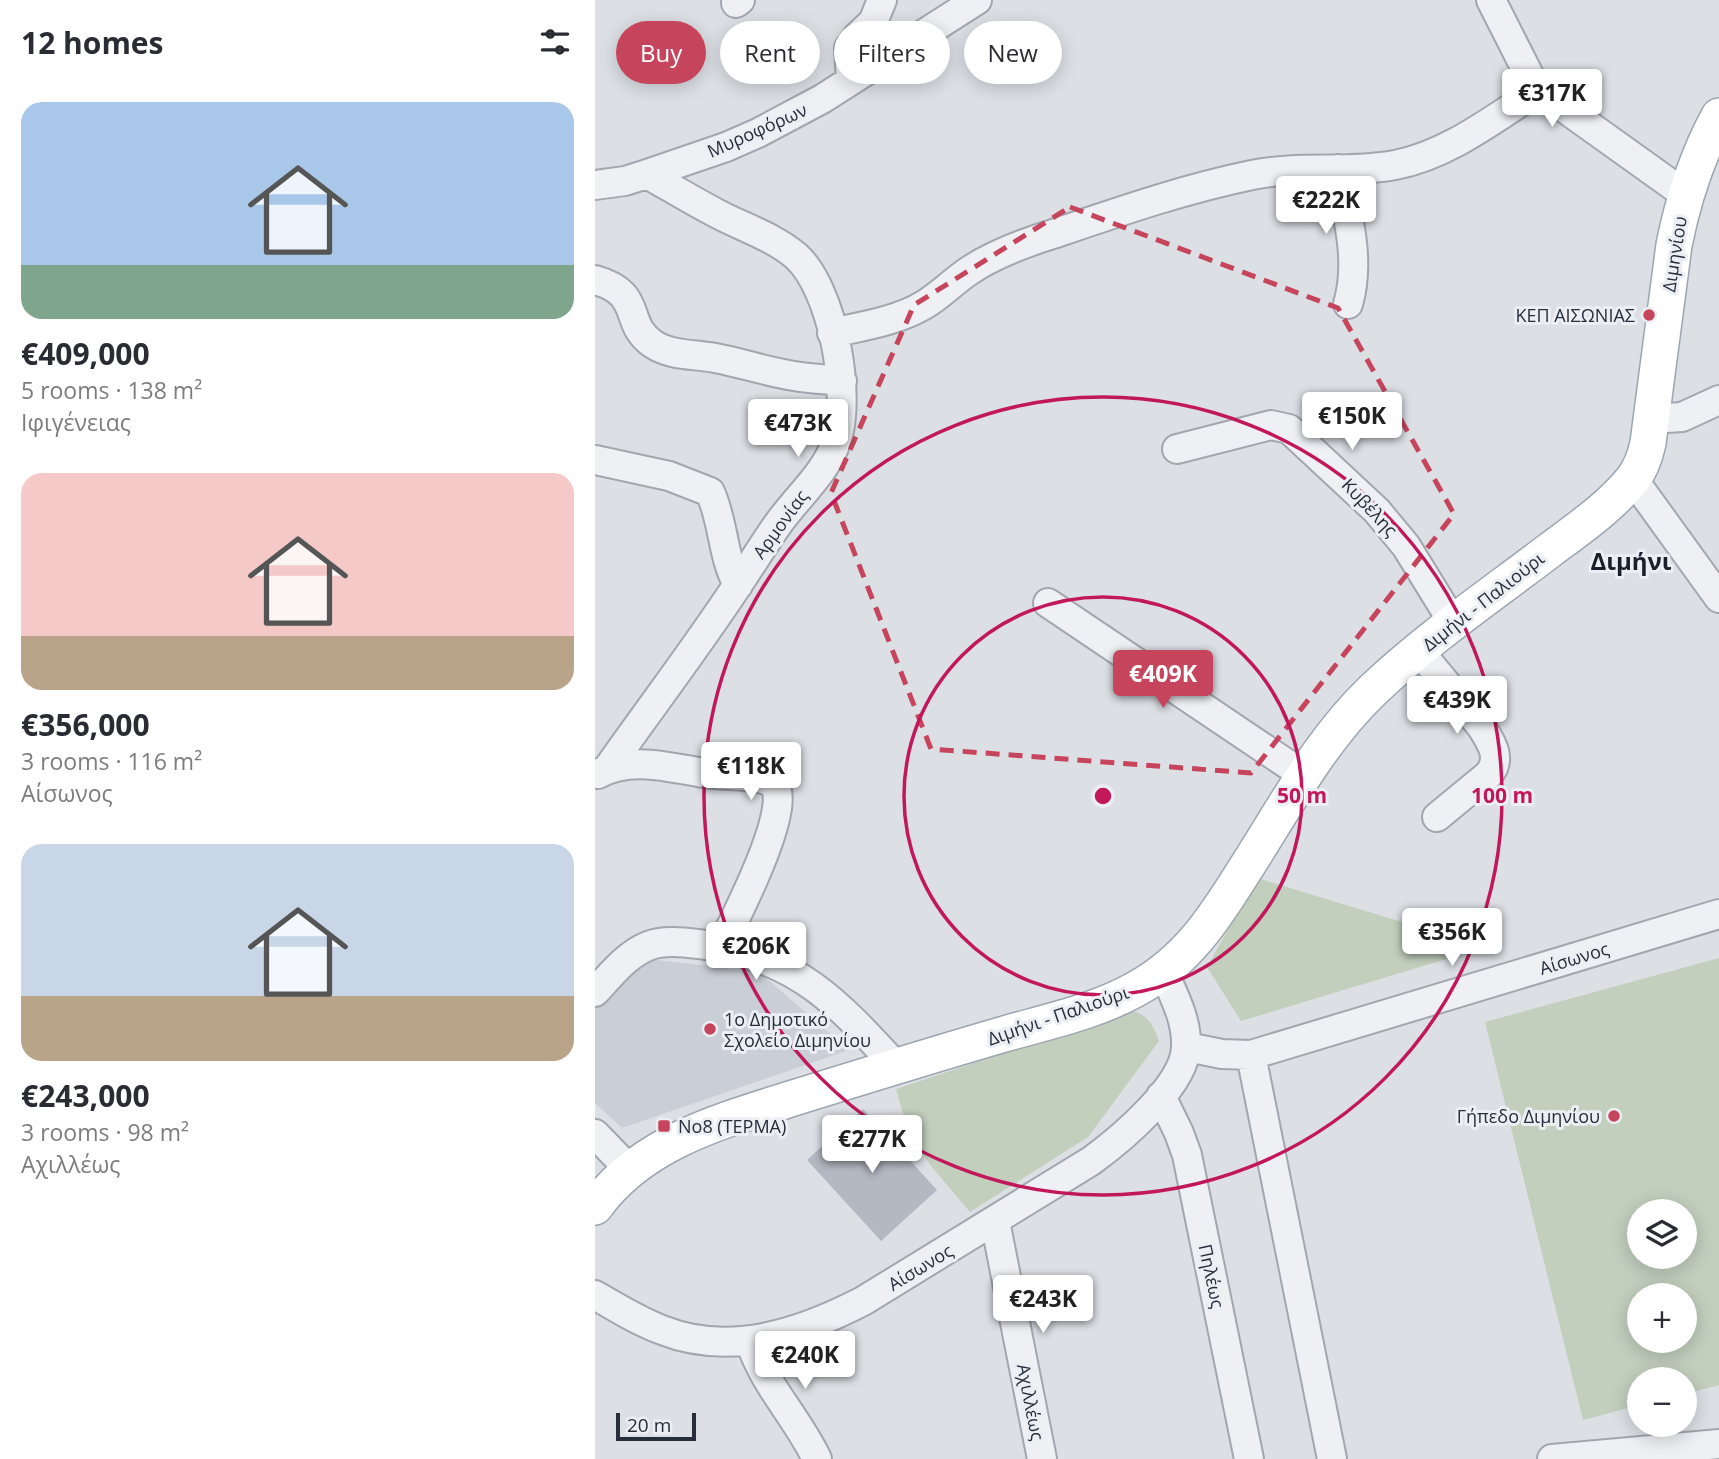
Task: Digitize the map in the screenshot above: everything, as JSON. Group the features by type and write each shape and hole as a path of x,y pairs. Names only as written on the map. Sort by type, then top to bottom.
{"main road":[{"name":"Διμηνίου","path":"1633,479 1643,463 1651,419 1674,245 1697,163 1719,116"},
{"name":"Διμήνι - Παλιούρι","path":"595,1207 604,1194 630,1170 688,1134 723,1120 1093,1007 1132,992 1164,973 1219,911 1340,724 1371,691 1594,517 1633,479"}],"street":[{"path":"873,21 882,0"},
{"name":"Μυροφόρων","path":"944,21 977,0"},
{"path":"1491,0 1525,72 1540,89 1686,195"},
{"name":"Μυροφόρων","path":"595,185 625,181 726,147 822,99 844,84"},
{"path":"832,333 910,312 981,264 1051,234 1177,194 1282,169 1394,165 1441,149 1480,128 1540,89"},
{"path":"1338,169 1353,248 1354,285 1348,304"},
{"name":"Αρμονίας","path":"601,771 831,454 842,418 842,381 832,333 811,275 795,255 778,244 715,213 647,174"},
{"path":"595,280 613,285 621,291 641,331 655,346 675,353 755,366 793,376 842,381"},
{"path":"1651,419 1682,417 1719,400"},
{"name":"Κυβέλης","path":"1177,449 1271,425 1289,429 1377,511 1406,546 1454,624"},
{"path":"595,460 669,476 710,492 720,520 728,567 738,585"},
{"path":"1633,479 1719,598"},
{"path":"1048,603 1305,776"},
{"path":"1419,651 1481,726 1496,760 1494,769 1488,775 1437,817"},
{"path":"601,771 620,764 661,765 712,774 765,779 778,789 778,811 763,856 722,947"},
{"name":"Αίσωνος","path":"595,1295 647,1324 680,1336 712,1341 750,1341 780,1335 834,1316 995,1221 1110,1147 1161,1097 1182,1063 1187,1047 1222,1054 1251,1055 1719,914"},
{"path":"595,992 629,956 650,945 686,942 722,947 759,957 791,970 825,993 896,1066"},
{"path":"1164,973 1179,1008 1187,1047"},
{"path":"1251,1055 1332,1459"},
{"name":"Πηλέως","path":"1161,1097 1187,1155 1249,1459"},
{"path":"595,1134 630,1170"},
{"name":"Αχιλλέως","path":"995,1221 1042,1459"},
{"path":"750,1341 763,1374 806,1436 817,1459"},
{"path":"1552,1459 1719,1444"}],"highlighted area":[{"path":"1070,207 1338,308 1454,514 1251,773 931,749 831,493 914,305"}],"shaded area":[{"name":"1ο Δημοτικό Σχολείο Διμηνίου","path":"648,959 759,972 849,1050 622,1128 595,1103 595,1009"}],"green space":[{"path":"1257,878 1432,931 1455,942 1463,954 1241,1021 1207,967"},
{"name":"Γήπεδο Διμηνίου","path":"1719,958 1719,1385 1697,1391 1697,1367 1627,1367 1627,1408 1583,1420 1485,1022"},
{"path":"1129,1011 1141,1014 1149,1021 1159,1041 1088,1137 970,1212 931,1166 909,1134 896,1089"}],"building":[{"path":"863,1109 937,1190 881,1241 807,1160"}],"place":[{"name":"ΚΕΠ ΑΙΣΩΝΙΑΣ","path":"1649,315"},
{"name":"1ο Δημοτικό Σχολείο Διμηνίου","path":"710,1029"},
{"name":"Γήπεδο Διμηνίου","path":"1614,1116"},
{"name":"Νο8 (ΤΕΡΜΑ)","path":"664,1126"}],"district":[{"name":"Διμήνι","path":"1631,560"}]}
